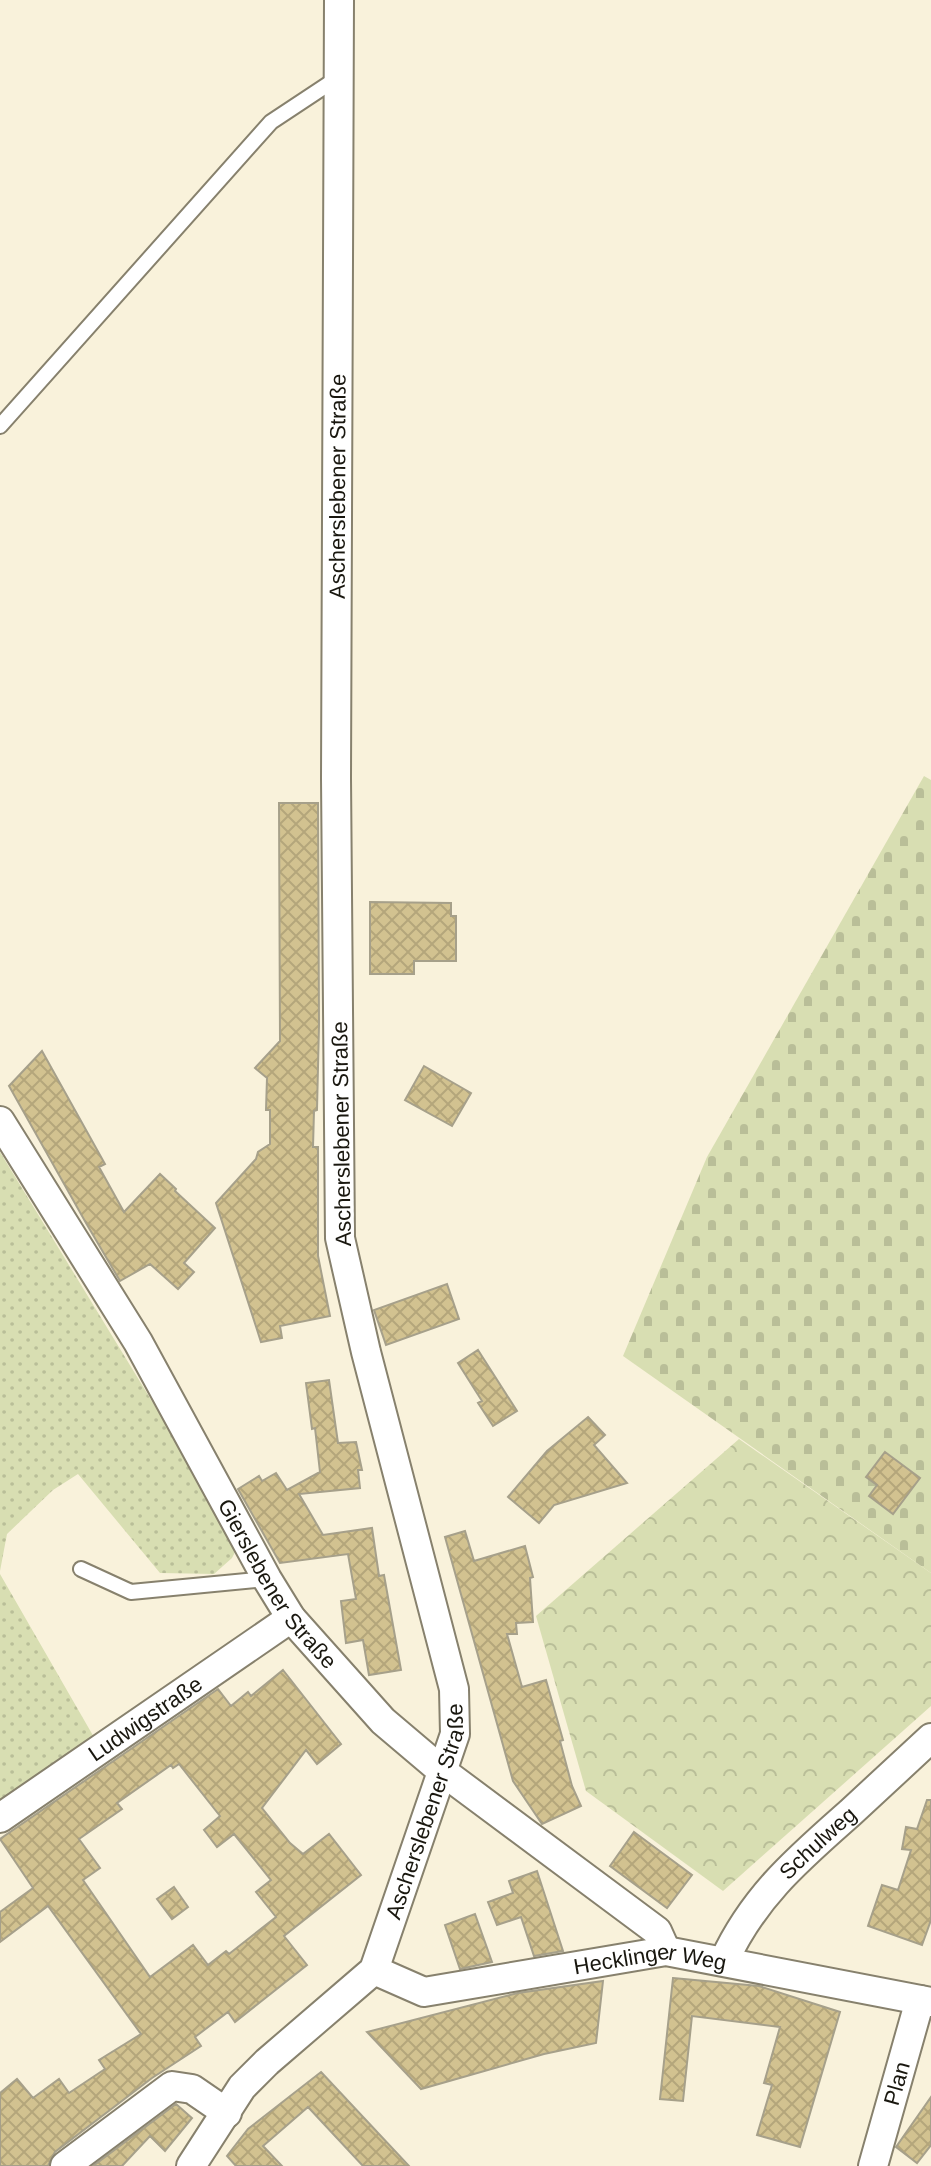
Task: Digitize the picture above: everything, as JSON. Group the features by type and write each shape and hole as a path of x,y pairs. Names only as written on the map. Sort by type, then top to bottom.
{"street":[{"name":"Ascherslebener Straße","path":"339,0 336,778 340,1238 366,1352 454,1689 455,1734 374,1970"},
{"name":"Gierslebener Straße","path":"0,1121 138,1342 291,1618 383,1721 442,1771 657,1931 666,1951"},
{"name":"Ludwigstraße","path":"0,1818 291,1618"},
{"name":"Schulweg","path":"724,1961 737,1932 783,1872 931,1738"},
{"name":"Hecklinger Weg","path":"374,1970 424,1992 666,1951 926,2001"},
{"path":"191,2166 242,2087 374,1970"},
{"name":"Plan","path":"873,2166 926,2001"},
{"path":"65,2166 172,2086 192,2089 227,2113"}],"lane":[{"path":"0,426 271,122 339,76"},
{"path":"81,1569 131,1592 267,1579"}],"green space":[{"path":"924,776 931,780 931,1573 623,1356 707,1157"},
{"path":"0,1152 239,1544 232,1558 214,1574 160,1573 78,1474 53,1490 7,1534 0,1571"},
{"path":"739,1439 931,1573 931,1706 723,1891 586,1791 536,1616"},
{"path":"0,1574 95,1739 0,1804"}],"building":[{"path":"279,803 318,803 319,1025 313,1147 318,1147 318,1256 330,1316 280,1326 282,1338 261,1342 216,1203 256,1159 258,1152 270,1144 270,1110 266,1110 267,1078 255,1068 280,1041"},
{"path":"370,902 451,903 451,916 456,916 456,961 414,961 414,974 370,974"},
{"path":"42,1051 105,1164 99,1167 124,1212 160,1174 215,1228 184,1263 194,1272 178,1289 150,1264 120,1281 86,1223 9,1086"},
{"path":"424,1066 471,1093 452,1126 405,1100"},
{"path":"447,1284 459,1319 386,1345 374,1310"},
{"path":"478,1350 517,1411 493,1426 478,1403 482,1401 458,1363"},
{"path":"329,1380 338,1443 356,1442 362,1470 358,1470 360,1488 299,1494 323,1535 372,1528 379,1576 384,1575 401,1670 369,1675 363,1640 346,1643 341,1601 356,1599 348,1554 280,1563 238,1489 259,1476 262,1481 276,1473 287,1490 320,1472 306,1383"},
{"path":"588,1417 605,1435 594,1445 627,1483 554,1505 539,1523 508,1497 547,1451"},
{"path":"885,1452 920,1478 893,1514 869,1496 877,1485 866,1477"},
{"path":"465,1531 474,1561 525,1546 533,1577 530,1578 533,1622 516,1623 517,1634 507,1634 522,1687 546,1680 572,1786 581,1806 542,1824 513,1781 445,1537"},
{"path":"283,1670 341,1744 317,1764 306,1750 262,1808 303,1854 329,1834 361,1875 284,1936 307,1965 235,2022 228,2012 195,2037 201,2046 152,2078 55,2152 48,2166 0,2166 0,2093 17,2079 33,2098 59,2079 69,2093 105,2069 99,2060 141,2034 48,1906 0,1942 0,1912 33,1888 0,1839 218,1689 231,1706 248,1692 251,1696","holes":["179,1764 220,1816 204,1830 217,1847 234,1834 271,1880 256,1892 276,1917 229,1954 226,1951 208,1965 193,1945 150,1977 83,1880 100,1868 79,1839 122,1809 117,1803 171,1765 173,1768"]},
{"path":"927,1800 931,1800 931,1920 922,1945 868,1926 882,1885 898,1890 911,1850 902,1849 906,1827 917,1829"},
{"path":"634,1832 692,1875 667,1908 610,1866"},
{"path":"537,1871 563,1951 534,1956 521,1917 497,1925 488,1902 513,1893 509,1881"},
{"path":"174,1887 188,1907 172,1919 157,1899"},
{"path":"475,1914 492,1962 460,1969 445,1925"},
{"path":"673,1978 759,1986 840,2012 800,2147 757,2135 772,2085 764,2083 780,2027 692,2016 683,2101 660,2099"},
{"path":"603,1981 596,2043 544,2054 421,2089 367,2032 518,1993"},
{"path":"321,2072 409,2166 363,2166 308,2107 263,2146 282,2166 236,2166 227,2156 248,2129"},
{"path":"931,2097 931,2145 917,2163 896,2147"},
{"path":"176,2104 192,2118 165,2151 150,2136 122,2166 93,2166"}]}
